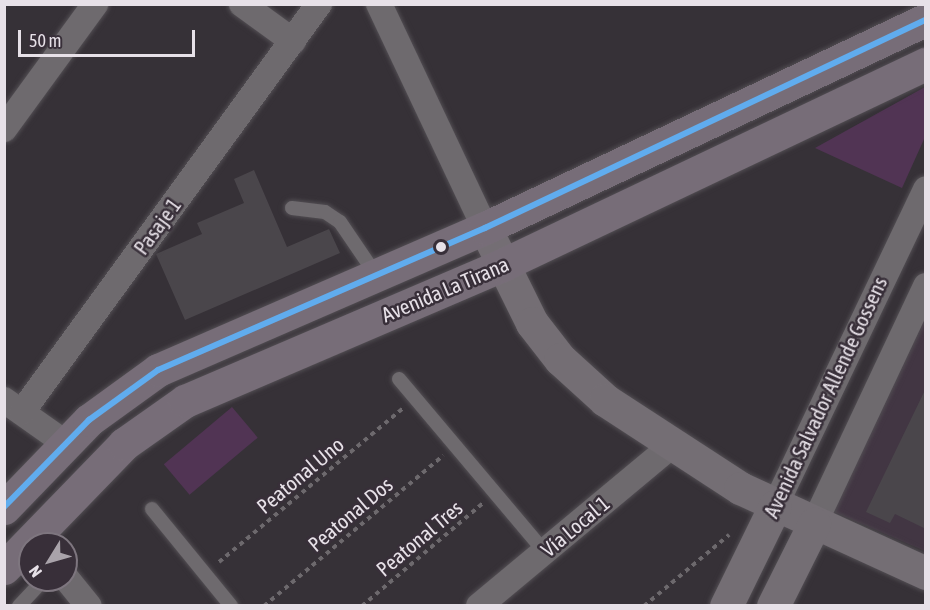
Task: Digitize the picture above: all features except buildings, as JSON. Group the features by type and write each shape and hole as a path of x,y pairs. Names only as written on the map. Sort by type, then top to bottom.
{"highway":[{"name":"Avenida La Tirana","path":"4,508 65,443 158,370 485,228 926,20"},
{"name":"Avenida La Tirana","path":"43,532 124,444 185,401 502,265 926,64"},
{"name":"Avenida La Tirana","path":"4,568 18,556"}],"street":[{"path":"4,129 94,4"},
{"path":"242,4 293,40"},
{"name":"Pasaje 1","path":"13,406 319,4"},
{"path":"379,4 502,265 532,323 560,359 670,447 775,506 926,573"},
{"name":"Avenida Salvador Allende Gossens","path":"726,606 926,189"},
{"name":"Avenida Salvador Allende Gossens","path":"773,606 926,286"},
{"path":"13,406 65,443"},
{"name":"Vía Local 1","path":"479,606 670,447"},
{"path":"78,592 89,606"}],"lane":[{"path":"292,208 326,212 340,222 376,275"},
{"path":"399,379 544,551"},
{"path":"152,509 231,606"},
{"path":"19,606 32,592"}],"path":[{"name":"Peatonal Uno","path":"205,574 416,398"},
{"name":"Peatonal Dos","path":"264,606 455,445"},
{"name":"Peatonal Tres","path":"362,606 495,493"},
{"path":"644,606 735,530"}],"shaded area":[{"path":"925,87 925,137 902,188 815,148"},
{"path":"925,270 925,551 811,502"},
{"path":"232,407 258,438 190,495 164,464"}],"transit line":[{"path":"4,507 89,420 158,370 485,228 926,20"}]}
